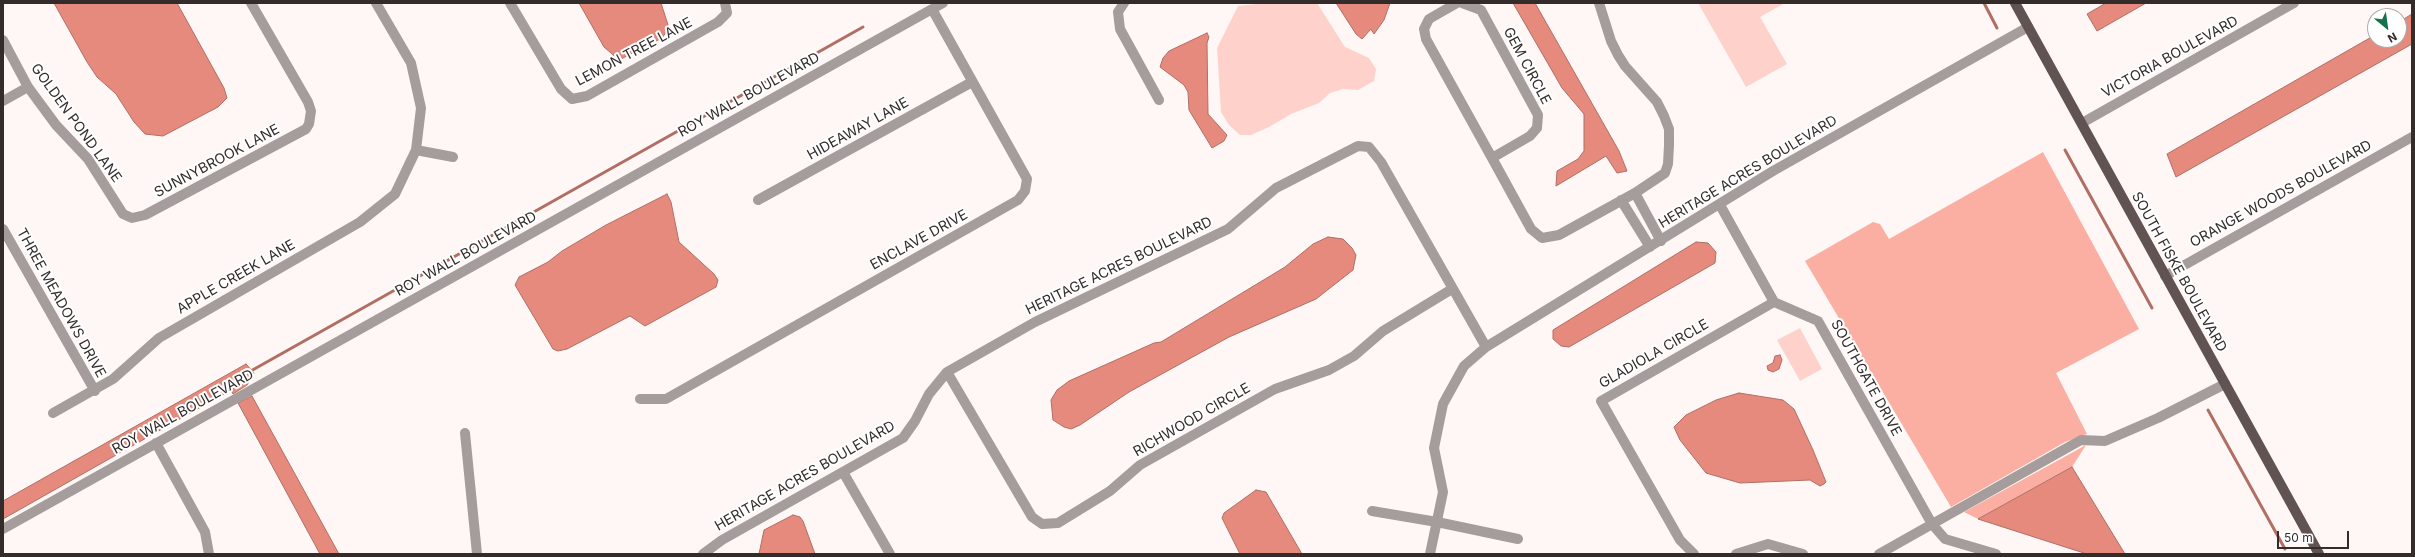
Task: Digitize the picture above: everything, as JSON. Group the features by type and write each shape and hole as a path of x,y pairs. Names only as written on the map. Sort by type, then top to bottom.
{"main road":[{"name":"SOUTH FISKE BOULEVARD","path":"2015,3 2319,554"}],"street":[{"name":"SUNNYBROOK LANE","path":"132,218 145,215 306,129 310,120 311,111 308,102 251,3"},
{"name":"APPLE CREEK LANE","path":"53,413 95,391 113,379 158,338 360,222 395,194 416,150 421,108 410,63 376,3"},
{"name":"LEMON TREE LANE","path":"510,3 561,89 572,99 587,96 718,22 726,8"},
{"name":"ROY WALL BOULEVARD","path":"3,529 943,3"},
{"path":"1124,3 1118,12 1120,29 1159,100"},
{"path":"1457,3 1429,19 1424,29 1426,39 1531,229 1542,238 1559,235 1635,193 1665,173 1668,164 1669,129 1657,102 1625,66 1618,55 1611,41 1599,3"},
{"name":"GEM CIRCLE","path":"1462,3 1481,10 1538,115 1537,128 1530,136 1492,158"},
{"name":"VICTORIA BOULEVARD","path":"2082,123 2294,3"},
{"name":"ENCLAVE DRIVE","path":"640,399 666,399 1018,200 1025,191 1027,179 932,9"},
{"name":"HERITAGE ACRES BOULEVARD","path":"1430,554 1443,492 1434,448 1443,404 1464,366 1486,347 1773,172 2028,27"},
{"name":"GOLDEN POND LANE","path":"3,40 28,87 56,125 88,159 123,214 132,218"},
{"name":"HIDEAWAY LANE","path":"758,200 972,82"},
{"path":"3,101 28,87"},
{"name":"ORANGE WOODS BOULEVARD","path":"2165,276 2412,137"},
{"name":"HERITAGE ACRES BOULEVARD","path":"703,554 722,540 903,438 915,421 929,394 947,372 1035,322 1228,229 1276,188 1358,146 1369,148 1381,162 1486,347"},
{"path":"416,150 453,157"},
{"path":"1635,193 1661,241"},
{"path":"1622,200 1650,247"},
{"path":"1720,205 1774,302"},
{"name":"THREE MEADOWS DRIVE","path":"3,229 95,391"},
{"name":"RICHWOOD CIRCLE","path":"947,372 1032,517 1042,524 1058,522 1110,491 1140,464 1275,389 1329,370 1354,356 1383,331 1452,289"},
{"name":"SOUTHGATE DRIVE","path":"1774,302 1818,321 1932,524 1945,539 1996,554"},
{"name":"GLADIOLA CIRCLE","path":"1694,554 1680,540 1601,401 1774,302"},
{"path":"1879,554 2081,440 2105,441 2158,418 2225,384"},
{"path":"465,433 477,554"},
{"path":"156,443 205,532 209,554"},
{"path":"843,472 890,554"},
{"path":"1372,512 1437,522 1518,539"},
{"path":"1736,554 1768,544 1803,554"}],"shaded area":[{"path":"54,3 177,3 224,88 227,98 218,107 163,136 145,134 134,122 116,94 97,77"},
{"path":"579,3 661,3 669,28 662,38 619,60 604,47"},
{"path":"1266,3 1317,3 1345,47 1369,58 1376,69 1374,81 1358,90 1343,89 1330,93 1319,103 1291,114 1269,127 1251,135 1240,135 1229,125 1221,112 1217,48 1238,6"},
{"path":"1336,3 1390,3 1384,20 1374,34 1371,29 1362,39 1356,34"},
{"path":"1513,3 1535,3 1619,151 1627,171 1617,173 1606,156 1556,186 1557,171 1578,159 1584,151 1584,114 1562,88"},
{"path":"1698,3 1785,3 1760,17 1787,64 1746,87"},
{"path":"2106,3 2146,3 2097,31 2087,14"},
{"path":"2412,14 2412,44 2407,47 2407,17"},
{"path":"1207,33 1209,37 1207,43 1208,114 1227,135 1224,141 1212,148 1189,110 1188,92 1184,85 1160,67 1163,58 1169,51"},
{"path":"2367,40 2367,48 2405,48 2176,177 2167,154"},
{"path":"2043,152 2139,329 2056,373 2087,434 2065,442 1951,507 1805,261 1873,222 1880,224 1889,239"},
{"path":"667,194 671,202 679,242 714,274 718,280 716,287 645,326 630,316 567,349 558,351 553,349 515,285 519,277 548,262 562,251 606,225"},
{"path":"1328,237 1343,239 1352,248 1356,255 1353,270 1316,299 1229,337 1129,392 1080,425 1071,429 1064,427 1053,420 1051,400 1057,390 1069,381 1154,343 1161,342 1285,267 1313,244"},
{"path":"1696,242 1708,243 1716,252 1715,263 1569,347 1561,346 1553,339 1553,330"},
{"path":"1800,328 1822,369 1800,381 1777,340"},
{"path":"1780,355 1782,360 1779,369 1773,372 1768,370 1767,366 1773,363 1775,356"},
{"path":"246,364 254,373 247,385 233,394 231,390 3,519 3,501"},
{"path":"1739,393 1783,400 1794,409 1826,482 1824,484 1820,486 1810,480 1740,483 1706,473 1680,440 1674,427 1686,415 1716,400"},
{"path":"252,396 339,554 320,554 238,403"},
{"path":"2086,445 2072,467 1978,519 1964,512"},
{"path":"2072,467 2125,554 2087,554 1978,519"},
{"path":"1256,490 1266,492 1302,554 1240,554 1222,518 1224,513"},
{"path":"793,515 800,517 803,521 815,554 759,554 764,530"}],"waterway":[{"path":"1984,3 1997,28"},
{"path":"249,372 863,27"},
{"path":"2065,150 2152,308"},
{"path":"2208,410 2285,549"}]}
